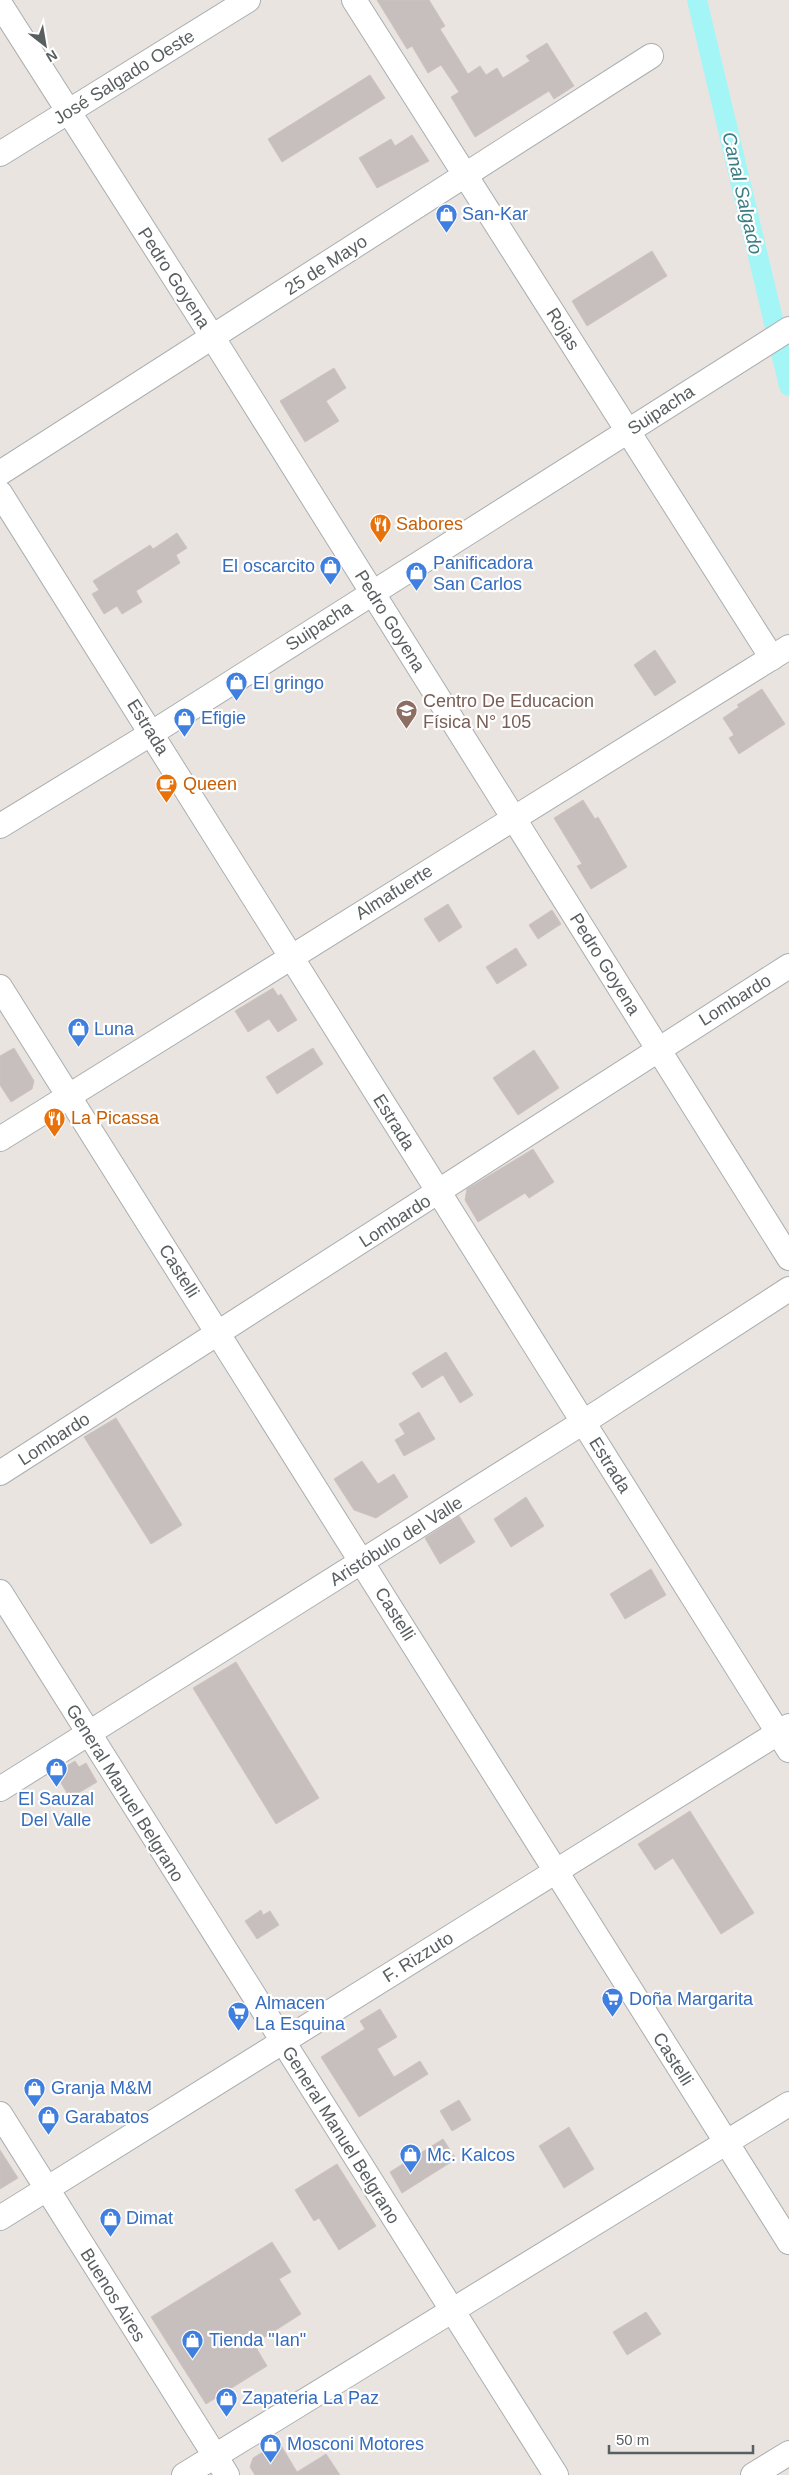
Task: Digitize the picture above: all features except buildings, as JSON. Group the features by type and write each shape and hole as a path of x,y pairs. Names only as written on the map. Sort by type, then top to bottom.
{"street":[{"name":"José Salgado Oeste","path":"0,154 248,0"},
{"name":"Rojas","path":"354,0 628,431 780,652"},
{"name":"Pedro Goyena","path":"0,4 67,112 213,338 789,1258"},
{"name":"25 de Mayo","path":"0,473 651,56"},
{"name":"Suipacha","path":"0,826 152,733 371,592 789,329"},
{"name":"Estrada","path":"0,493 439,1193 785,1737"},
{"name":"Almafuerte","path":"0,1139 780,652"},
{"name":"Lombardo","path":"0,1473 439,1193 658,1048 789,966"},
{"name":"Castelli","path":"0,987 362,1562 554,1872 789,2242"},
{"name":"Aristóbulo del Valle","path":"0,1789 584,1422 789,1290"},
{"name":"General Manuel Belgrano","path":"0,1592 556,2475"},
{"name":"F. Rizzuto","path":"0,2218 554,1872 785,1737"},
{"path":"184,2475 789,2104"},
{"name":"Buenos Aires","path":"0,2114 227,2475"},
{"path":"753,2475 789,2453"}],"waterway":[{"name":"Canal Salgado","path":"697,0 789,386"}],"place":[{"name":"San-Kar","path":"446,233"},
{"name":"Sabores","path":"380,543"},
{"name":"El oscarcito","path":"331,585"},
{"name":"Panificadora San Carlos","path":"417,592"},
{"name":"El gringo","path":"237,702"},
{"name":"Centro De Educacion Física N° 105","path":"407,730"},
{"name":"Efigie","path":"185,737"},
{"name":"Queen","path":"167,803"},
{"name":"Luna","path":"78,1048"},
{"name":"La Picassa","path":"55,1137"},
{"name":"El Sauzal Del Valle","path":"56,1788"},
{"name":"Doña Margarita","path":"613,2018"},
{"name":"Almacen La Esquina","path":"239,2032"},
{"name":"Granja M&M","path":"35,2107"},
{"name":"Garabatos","path":"49,2136"},
{"name":"Mc. Kalcos","path":"411,2174"},
{"name":"Dimat","path":"110,2237"},
{"name":"Tienda \"Ian\"","path":"193,2359"},
{"name":"Zapateria La Paz","path":"226,2417"},
{"name":"Mosconi Motores","path":"271,2463"}]}
